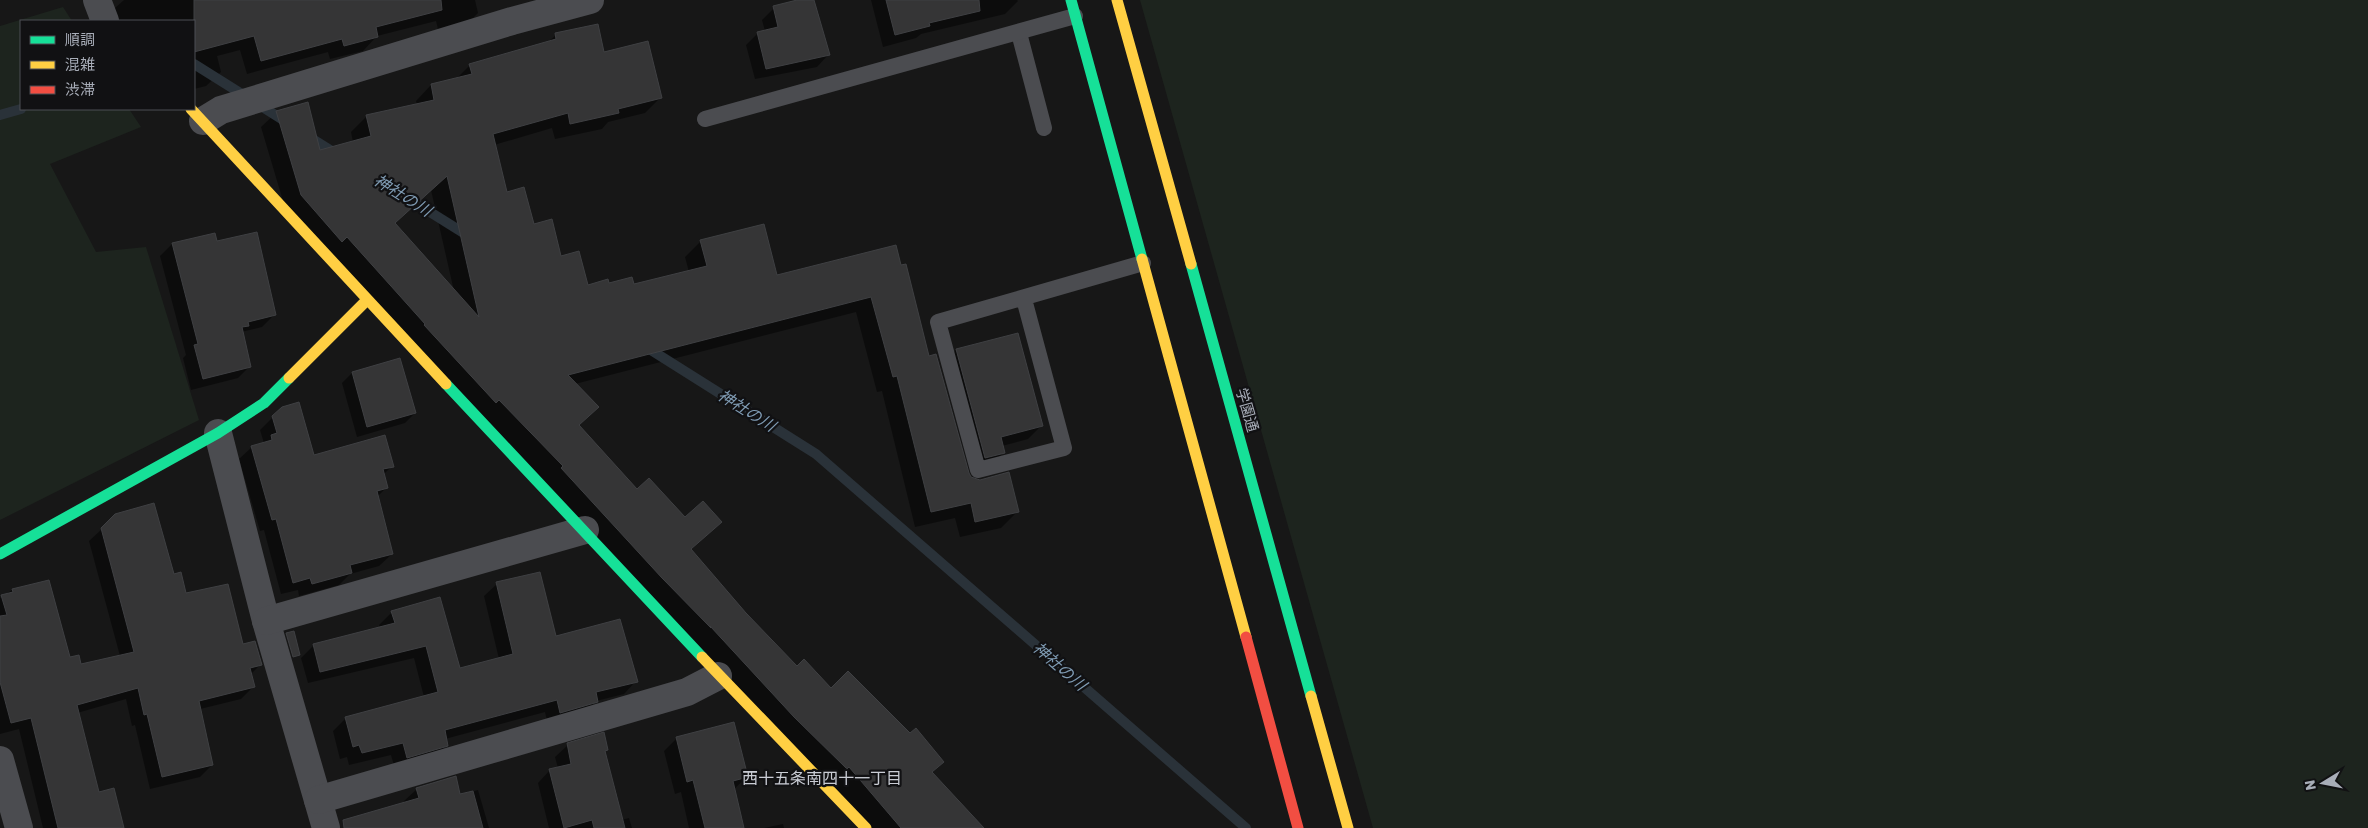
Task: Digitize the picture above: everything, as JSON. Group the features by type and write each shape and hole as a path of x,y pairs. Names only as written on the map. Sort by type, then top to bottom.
{"street":[{"path":"98,0 105,20"},
{"path":"197,115 221,110 510,10 590,0"},
{"name":"学園通","path":"1118,0 1348,828"},
{"path":"1073,8 1298,828"},
{"path":"197,115 367,300 585,530 718,676 866,828"},
{"path":"0,554 218,433 264,403 367,300"},
{"path":"218,433 266,621 326,828"},
{"path":"266,621 585,530"},
{"path":"318,800 688,692 718,676"},
{"path":"0,760 19,828"}],"lane":[{"path":"705,119 1019,33 1073,8"},
{"path":"1019,33 1044,128"},
{"path":"1024,299 1064,448 978,470 938,322 1024,299 1143,263"}],"shaded area":[{"path":"1140,0 2368,0 2368,828 1373,828"},
{"path":"63,7 71,20 20,20 20,110 130,110 141,127 50,164 96,252 146,247 199,420 0,520 0,26"}],"building":[{"path":"194,0 441,0 442,10 376,27 378,37 344,46 342,39 261,61 254,36 195,52"},
{"path":"797,0 814,0 830,55 766,69 757,32 778,27 773,6"},
{"path":"886,0 979,0 980,11 929,23 930,26 895,35"},
{"path":"598,24 604,52 648,41 662,98 618,109 619,113 570,124 568,113 493,134 507,192 524,187 534,224 552,219 561,256 579,251 588,285 608,279 609,283 632,277 634,284 707,266 700,240 764,224 777,275 896,245 901,265 906,264 929,356 936,354 969,473 971,477 980,480 1009,472 1019,512 975,522 971,503 931,512 897,376 893,377 871,297 568,375 599,407 579,425 637,489 649,478 685,517 703,501 722,522 691,549 746,613 797,666 804,659 831,688 848,671 910,733 916,728 944,762 932,772 984,828 901,828 849,767 847,769 794,717 710,626 711,628 662,578 561,468 563,466 499,400 496,403 347,237 342,242 301,195 276,111 308,102 320,150 371,136 366,115 434,100 431,84 472,74 469,64 556,39 555,33","holes":["447,176 479,317 395,223"]},
{"path":"257,232 276,315 248,322 249,326 242,327 251,367 203,379 194,345 198,344 172,243 215,233 217,241"},
{"path":"1018,333 1043,426 1001,437 1005,453 985,458 956,349"},
{"path":"400,358 416,413 367,427 352,372"},
{"path":"299,402 314,455 385,435 394,467 383,469 388,488 377,491 393,554 350,565 352,573 312,584 310,578 293,583 276,519 272,520 251,446 272,440 271,435 277,433 272,416 282,407"},
{"path":"154,503 174,574 181,572 186,593 228,584 243,644 255,641 262,665 250,668 255,687 199,701 213,765 162,777 147,714 144,715 138,688 77,705 99,792 114,788 124,828 58,828 31,718 11,723 0,682 0,616 7,615 1,595 13,592 12,589 49,580 70,657 79,655 81,664 134,652 101,528 115,514"},
{"path":"540,572 556,636 620,619 638,682 596,692 598,702 560,713 557,700 445,730 448,746 407,758 403,743 362,753 359,745 353,747 345,717 438,692 426,646 320,672 313,644 395,623 391,611 440,597 460,668 513,654 496,582"},
{"path":"294,631 300,655 293,657 286,633"},
{"path":"734,722 748,777 733,781 744,828 705,828 693,780 687,782 676,737"},
{"path":"604,732 608,750 605,751 625,828 594,828 592,820 564,828 549,769 571,764 567,743"},
{"path":"456,776 460,794 473,791 483,828 344,828 343,820 419,798 416,788"}],"waterway":[{"name":"神社の川","path":"195,65 288,123"},
{"name":"神社の川","path":"0,115 20,109"},
{"name":"神社の川","path":"306,135 338,155"},
{"name":"神社の川","path":"406,197 470,237"},
{"name":"神社の川","path":"643,345 816,454 1246,828"}],"traffic: fast":[{"path":"1071,0 1142,259"},
{"path":"1191,264 1311,696"},
{"path":"0,554 218,433 264,403 289,378"},
{"path":"446,384 702,657"}],"traffic: slow":[{"path":"1117,0 1191,264"},
{"path":"192,110 446,384"},
{"path":"1142,259 1246,637"},
{"path":"289,378 367,300"},
{"path":"702,657 866,828"},
{"path":"1311,696 1348,828"}],"traffic: jam":[{"path":"1246,637 1298,828"}],"district":[{"name":"西十五条南四十一丁目","path":"822,778"}]}
